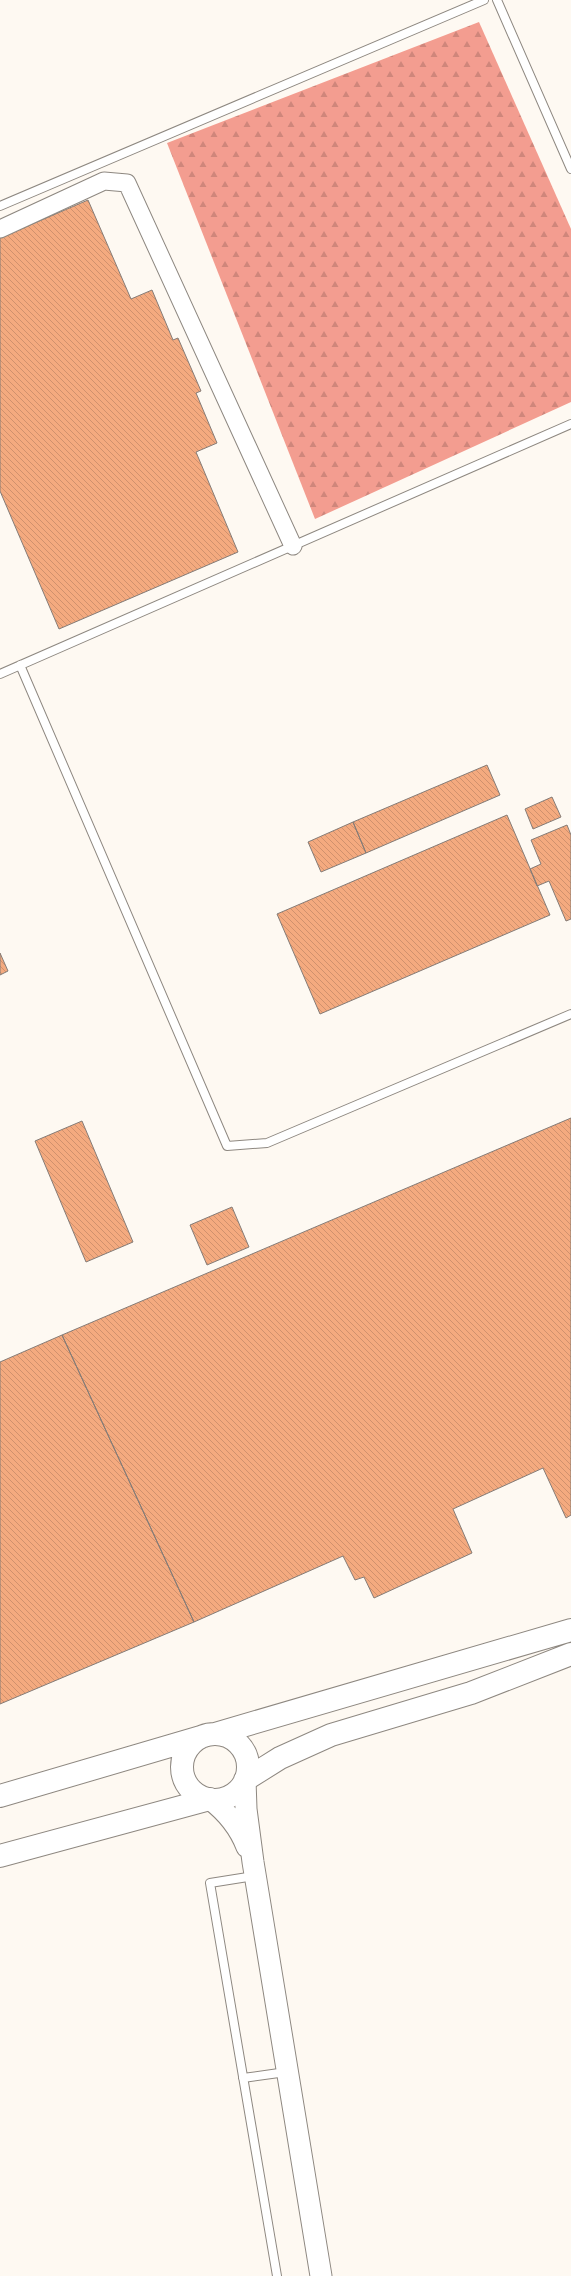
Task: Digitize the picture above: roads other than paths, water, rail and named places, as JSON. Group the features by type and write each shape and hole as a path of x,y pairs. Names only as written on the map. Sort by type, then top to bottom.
{"main road":[{"path":"0,1796 571,1630"},
{"path":"245,1780 280,1758 331,1735 471,1693 571,1654"},
{"path":"0,1856 210,1799 221,1799 231,1795 240,1789 245,1780 248,1769 247,1758 243,1748 230,1738 209,1735 195,1741 188,1749 183,1770 186,1780 191,1789 200,1796 210,1799"}],"street":[{"path":"0,229 104,181 127,183 293,546"},
{"path":"245,1780 246,1809 254,1869 320,2276"},
{"path":"210,1799 226,1811 235,1823 243,1836 254,1869"}],"lane":[{"path":"0,206 484,0"},
{"path":"497,0 571,169"},
{"path":"0,674 571,424"},
{"path":"20,665 227,1146 267,1143 570,1017"},
{"path":"254,1869 210,1883 277,2276"},
{"path":"243,2078 287,2072"}]}
